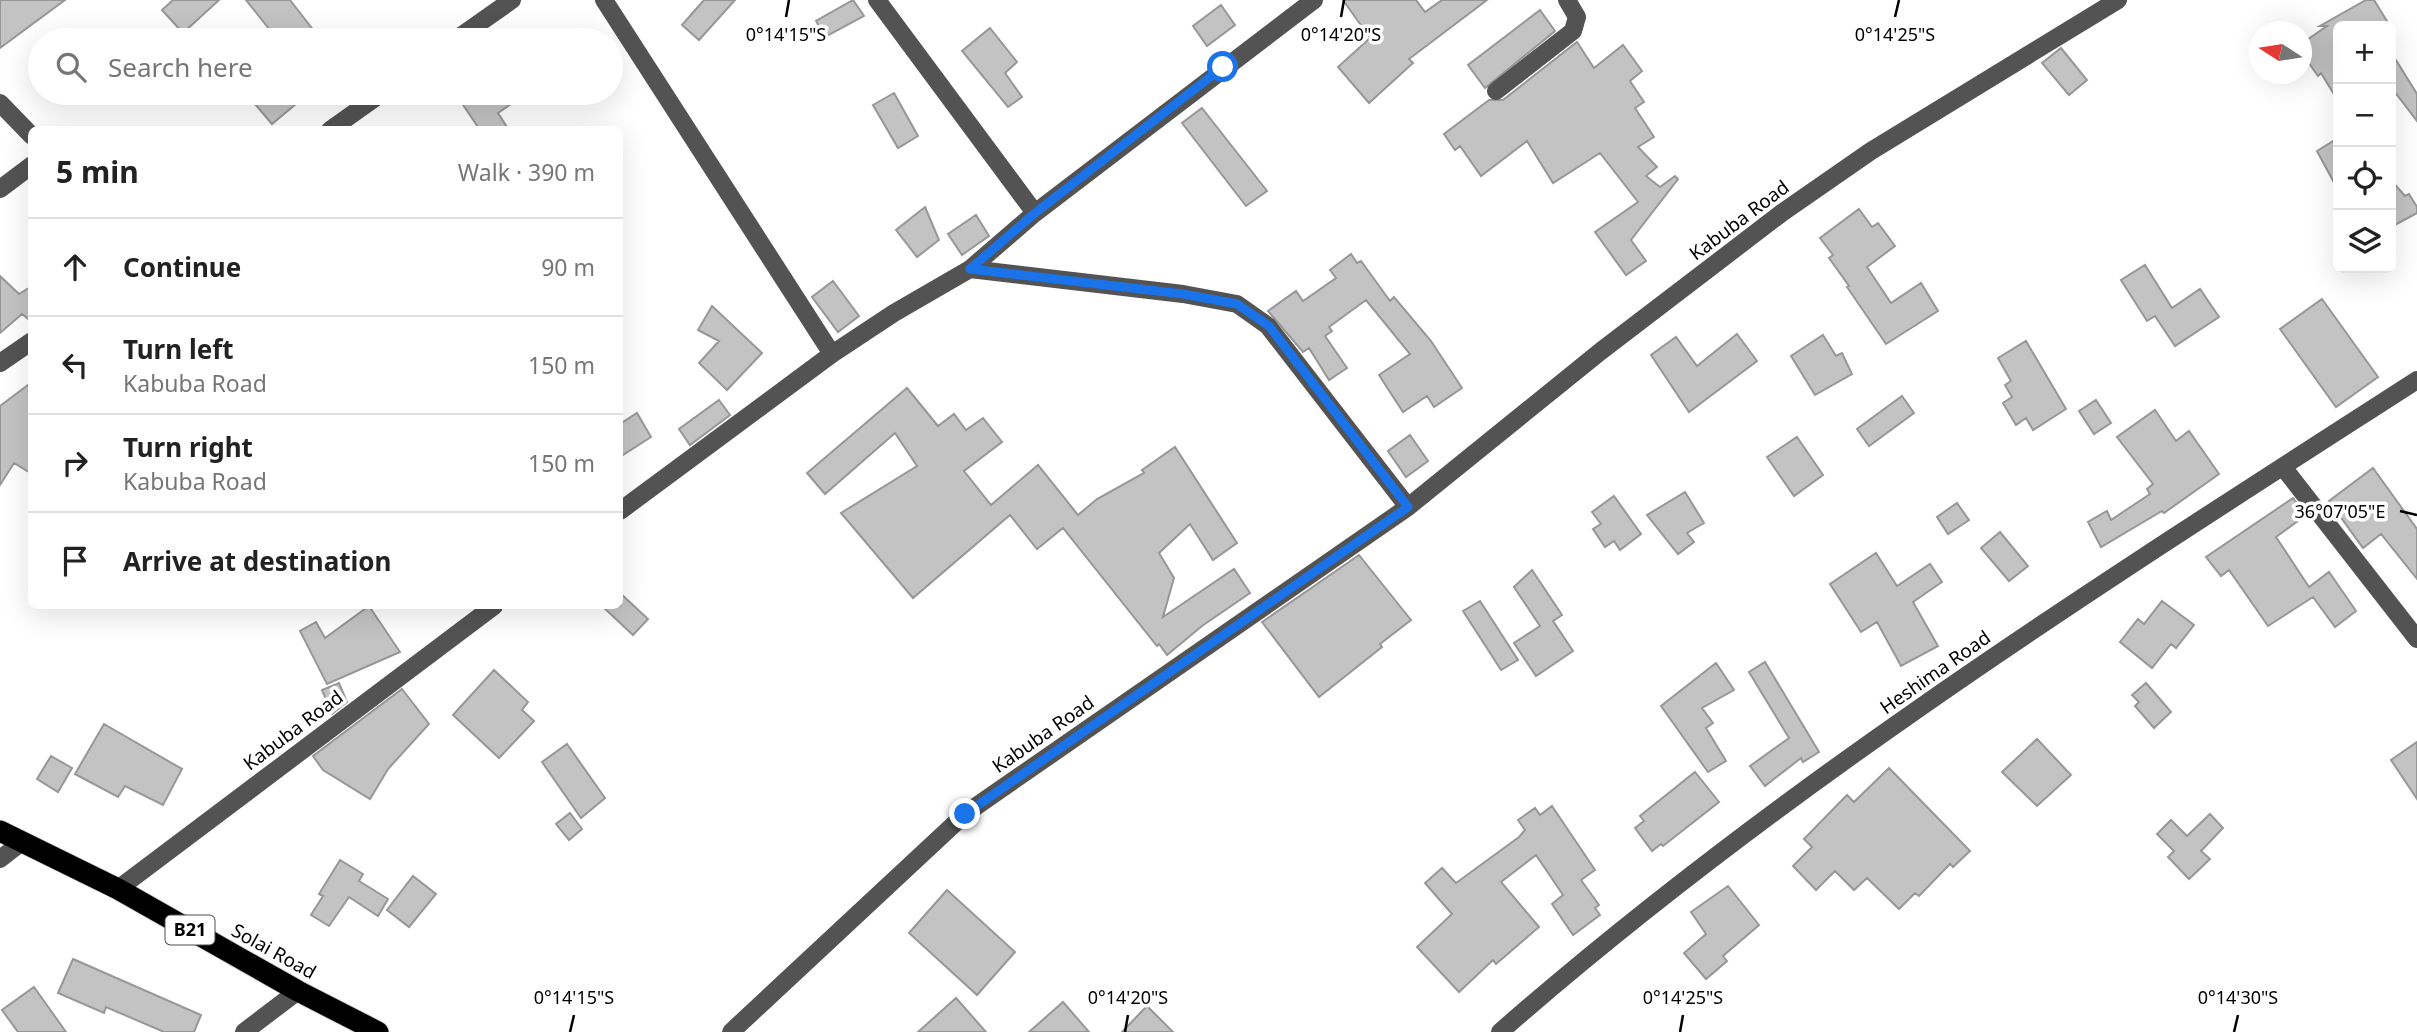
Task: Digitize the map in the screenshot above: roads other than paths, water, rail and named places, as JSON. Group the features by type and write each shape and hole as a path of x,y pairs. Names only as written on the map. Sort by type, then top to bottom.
{"highway":[{"name":"Solai Road","path":"0,831 118,889 298,991 378,1032"}],"street":[{"path":"473,28 512,0"},
{"path":"604,0 622,28"},
{"path":"877,0 1035,213"},
{"path":"623,509 832,354 894,313 970,269 1035,213 1314,0"},
{"path":"1496,91 1573,31 1577,17 1567,0"},
{"name":"Kabuba Road","path":"731,1032 965,814 1408,507 1601,351 1783,212 1871,151 2118,0"},
{"path":"623,30 832,354"},
{"path":"0,103 28,132"},
{"path":"336,126 365,105"},
{"path":"0,189 28,168"},
{"path":"970,269 1183,294 1237,304 1269,326 1408,507"},
{"path":"0,363 28,344"},
{"name":"Heshima Road","path":"1500,1032 1637,917 1768,816 2030,631 2417,380"},
{"path":"2283,467 2417,639"},
{"name":"Kabuba Road","path":"118,889 490,609"},
{"path":"0,859 22,842"},
{"path":"244,1032 298,991"}]}
